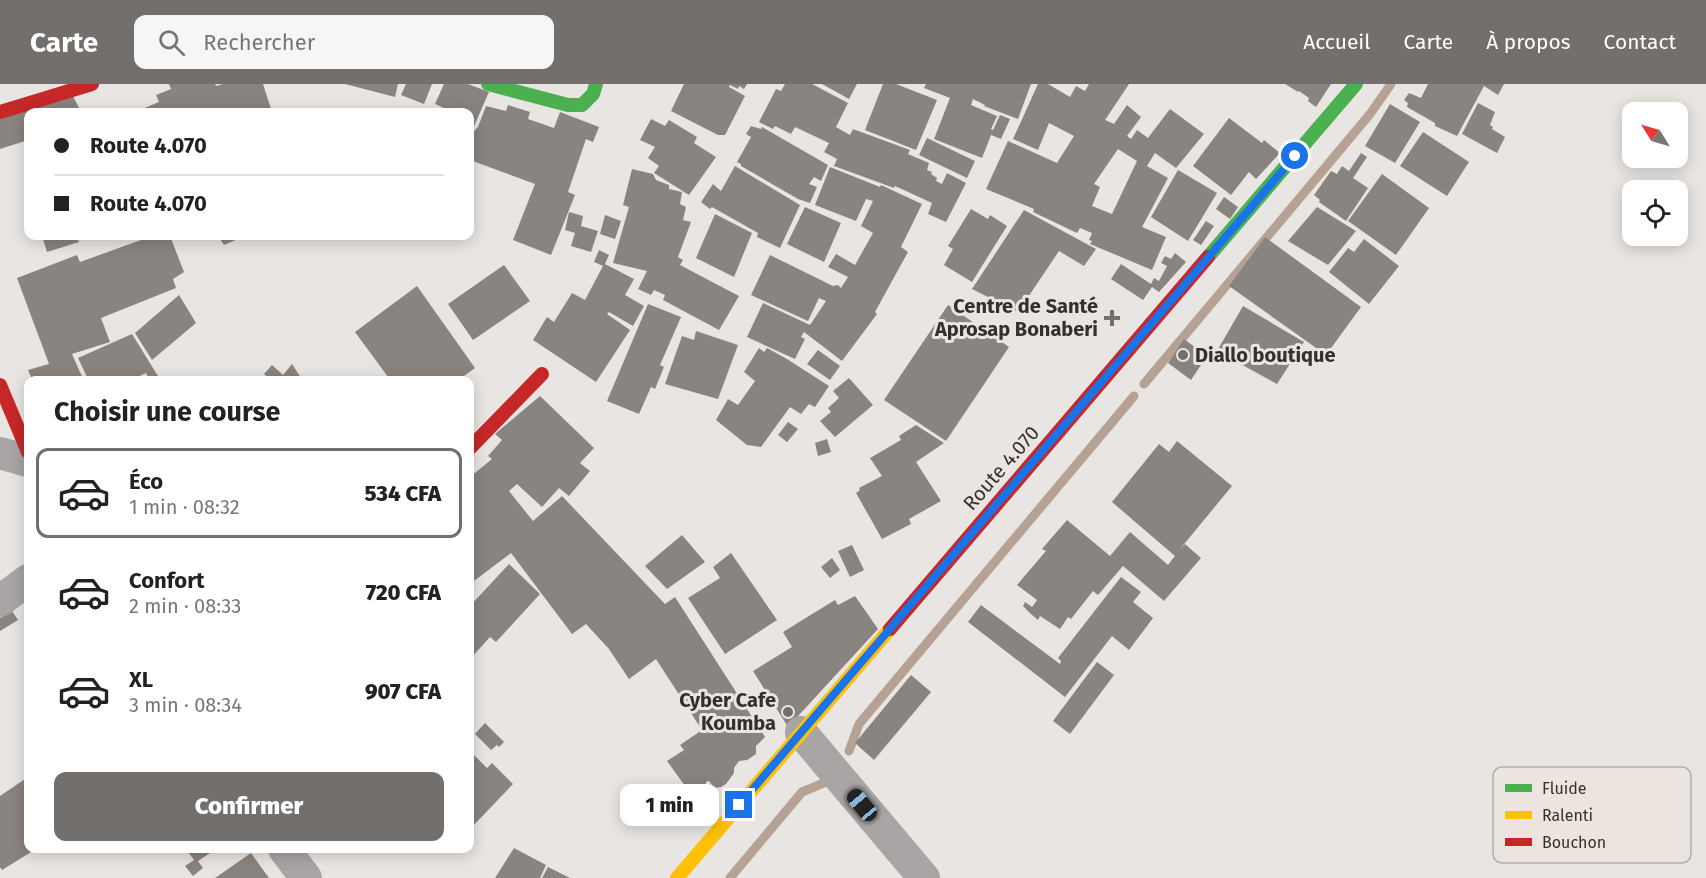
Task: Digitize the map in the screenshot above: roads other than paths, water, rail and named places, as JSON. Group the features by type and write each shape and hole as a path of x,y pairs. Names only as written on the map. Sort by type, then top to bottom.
{"street":[{"path":"0,112 92,84"},
{"path":"488,84 568,105 582,105 593,94 596,84"},
{"name":"Route 4.070","path":"677,878 1356,84"},
{"path":"474,444 542,374"},
{"path":"0,385 24,442"},
{"path":"0,453 24,460"},
{"path":"0,601 24,583"},
{"path":"801,732 924,878"},
{"path":"287,853 306,878"}],"waterway":[{"path":"1144,384 1370,114 1391,84"},
{"path":"849,751 859,724 1134,396"},
{"path":"730,878 802,792 826,782"}],"place":[{"name":"Centre de Santé Aprosap Bonaberi","path":"1112,318"},
{"name":"Diallo boutique","path":"1183,355"},
{"name":"Cyber Cafe Koumba","path":"788,712"}]}
